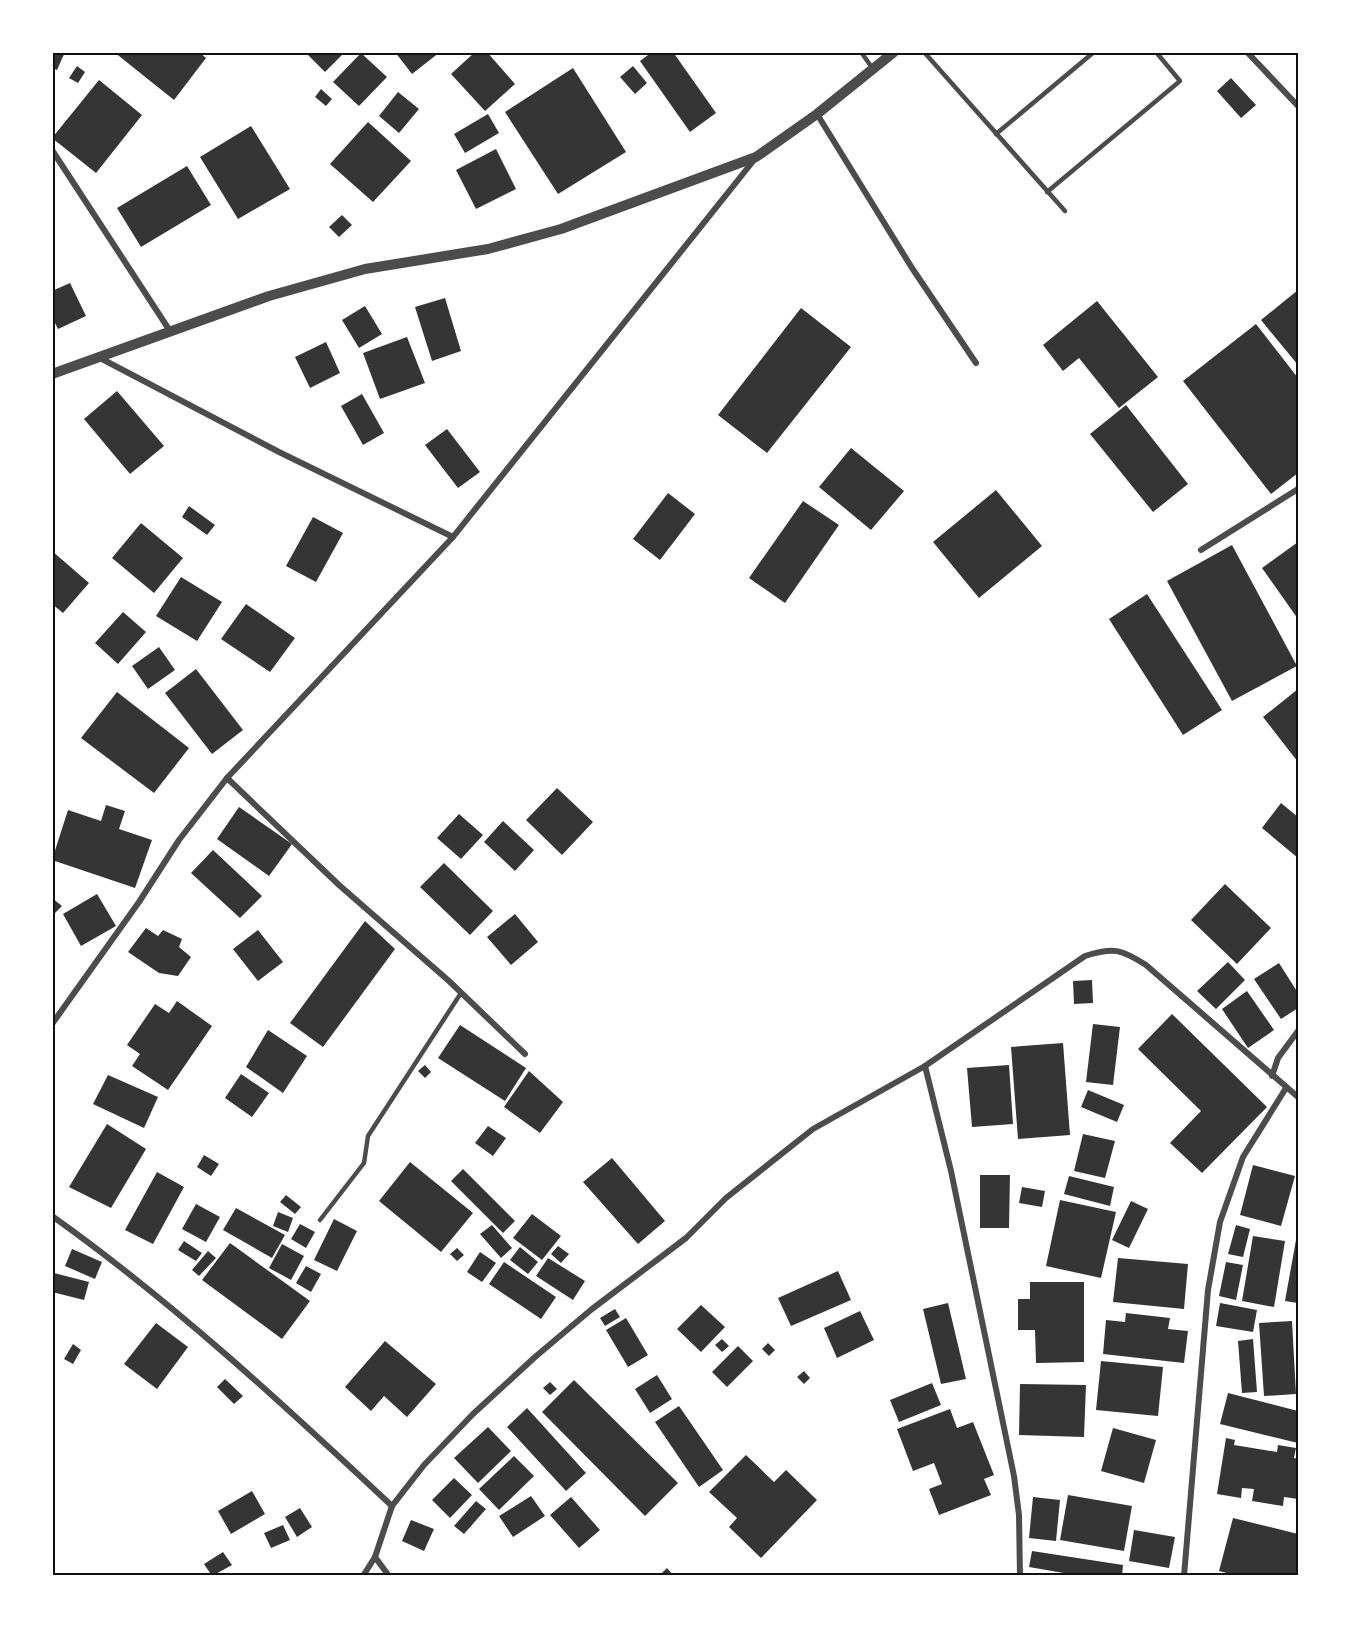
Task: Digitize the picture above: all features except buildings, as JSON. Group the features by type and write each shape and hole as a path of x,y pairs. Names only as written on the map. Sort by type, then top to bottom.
{"street":[{"path":"52,374 269,296 365,269 488,249 561,229 756,157 817,114 894,52"},
{"path":"1247,52 1299,106"},
{"path":"817,114 912,268 976,363"},
{"path":"52,150 170,331"},
{"path":"52,1024 139,902 179,840 228,778 453,537 756,157"},
{"path":"97,356 279,452 453,537"},
{"path":"1201,550 1299,489"},
{"path":"228,778 339,885 461,993 525,1054"},
{"path":"363,1575 375,1557 392,1506 424,1465 473,1414 592,1309 686,1238 726,1198 813,1129 925,1066 1085,956 1107,950 1124,951 1146,965 1299,1097"},
{"path":"1272,1076 1278,1058 1299,1031"},
{"path":"925,1066 951,1171 1014,1476 1020,1515 1020,1575"},
{"path":"1184,1575 1208,1290 1220,1222 1243,1157 1286,1088"},
{"path":"52,1216 124,1269 228,1358 392,1506"},
{"path":"375,1557 389,1575"}],"lane":[{"path":"861,52 873,69"},
{"path":"924,52 1065,211"},
{"path":"996,134 1094,52"},
{"path":"1047,192 1180,81 1156,52"},
{"path":"320,1220 364,1163 368,1136 461,993"}]}
